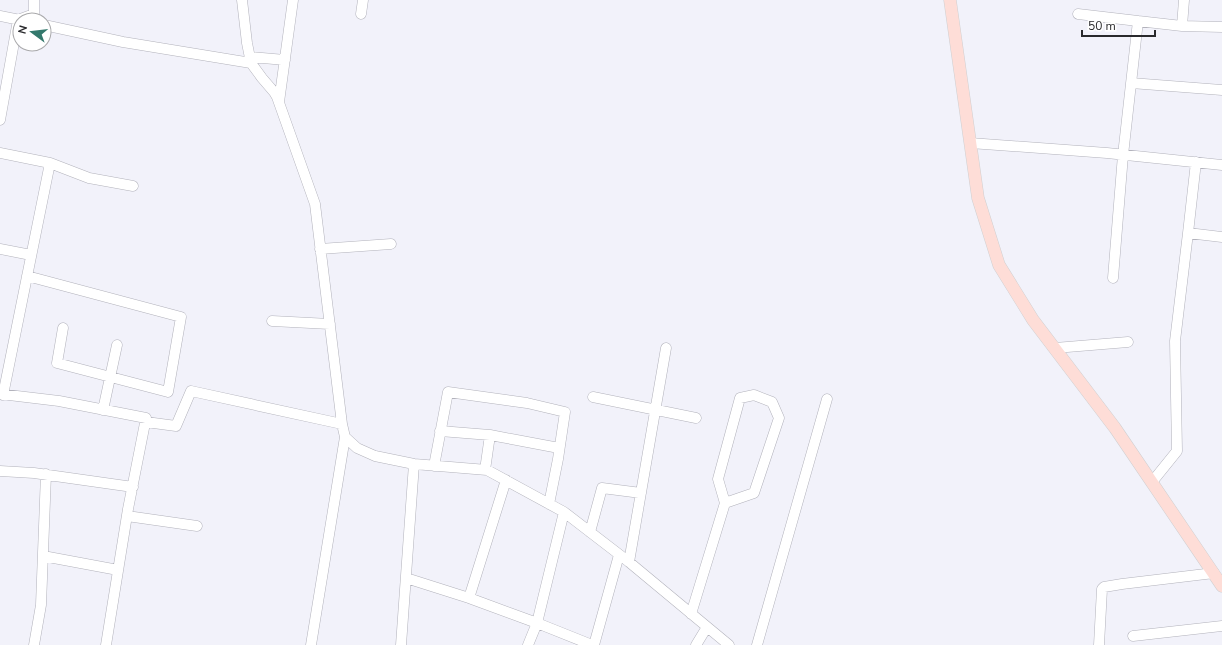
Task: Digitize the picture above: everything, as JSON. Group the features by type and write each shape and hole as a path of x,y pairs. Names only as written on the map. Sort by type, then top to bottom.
{"main road":[{"path":"950,0 978,198 999,265 1033,320 1116,428 1222,586"}],"street":[{"path":"34,0 34,12"},
{"path":"242,0 250,60 274,92 279,102 315,204 342,424 345,437 311,645"},
{"path":"279,102 293,0"},
{"path":"361,14 363,0"},
{"path":"1182,26 1184,0"},
{"path":"1078,14 1182,26 1222,27"},
{"path":"0,16 12,19"},
{"path":"1113,278 1123,155 1138,21"},
{"path":"52,27 123,42 250,60 285,60"},
{"path":"0,120 13,52"},
{"path":"1131,83 1222,90"},
{"path":"970,143 1123,155 1222,165"},
{"path":"0,153 50,163 89,178 133,186"},
{"path":"1152,482 1177,450 1175,341 1196,162"},
{"path":"50,163 2,395 59,401 146,418 106,645"},
{"path":"1188,233 1222,237"},
{"path":"320,249 391,244"},
{"path":"0,249 31,255"},
{"path":"27,276 182,317 168,392 57,363 63,328"},
{"path":"272,321 330,324"},
{"path":"1055,348 1128,342"},
{"path":"103,410 117,345"},
{"path":"628,562 666,348"},
{"path":"146,422 176,426 191,391 342,424"},
{"path":"434,466 448,392 527,403 565,412 549,504"},
{"path":"691,614 725,503 718,480 740,398 754,394 772,402 779,418 754,493 725,503"},
{"path":"593,397 696,418"},
{"path":"757,645 827,400"},
{"path":"440,431 490,435 559,448"},
{"path":"485,470 490,435"},
{"path":"345,437 357,448 375,456 414,464 485,470 506,480 564,512 730,645"},
{"path":"403,645 414,464"},
{"path":"0,472 46,474 133,487"},
{"path":"34,645 41,605 46,474"},
{"path":"469,598 506,480"},
{"path":"590,532 602,488 641,493"},
{"path":"528,645 536,623 564,512"},
{"path":"128,516 197,526"},
{"path":"406,578 469,598 593,645 619,555"},
{"path":"43,556 118,570"},
{"path":"1099,645 1102,589 1104,587 1214,573"},
{"path":"1133,636 1222,626"},
{"path":"696,645 707,627"}]}
